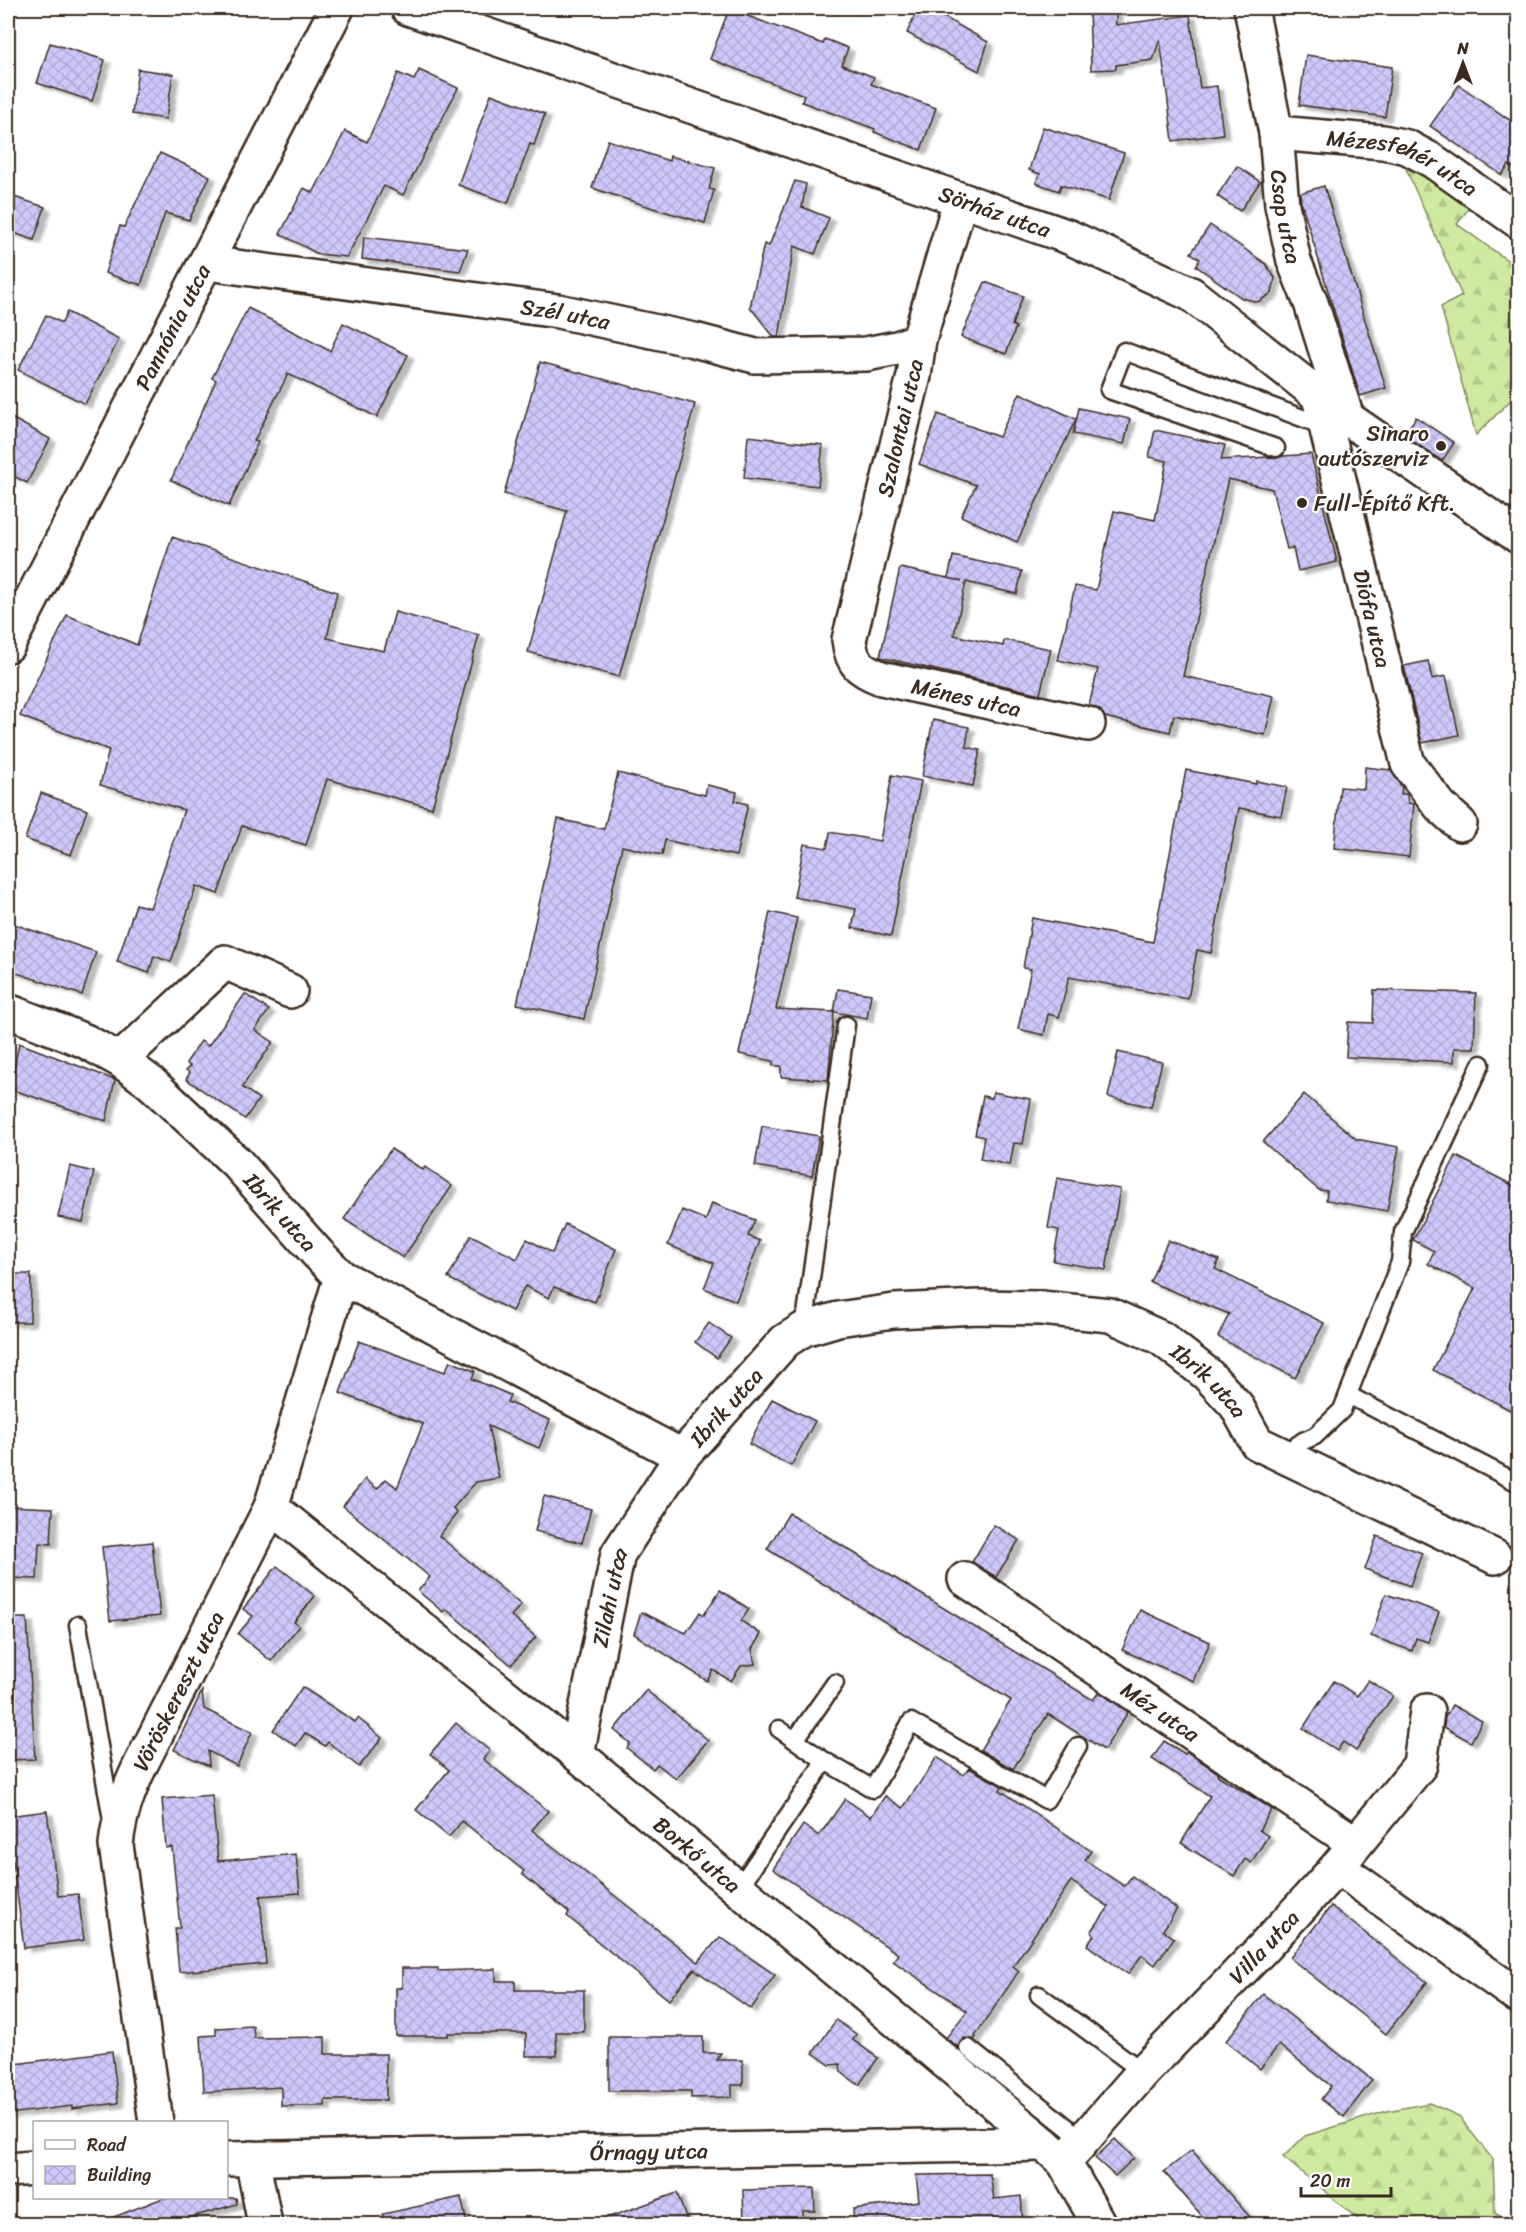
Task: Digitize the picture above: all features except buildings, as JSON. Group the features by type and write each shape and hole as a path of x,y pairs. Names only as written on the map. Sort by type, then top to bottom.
{"street":[{"name":"Pannónia utca","path":"8,645 338,8"},
{"name":"Sörház utca","path":"408,8 1069,237 1191,294 1331,414 1518,536"},
{"name":"Csap utca","path":"1251,8 1276,134 1282,205 1294,261 1311,303 1331,414"},
{"name":"Mézesfehér utca","path":"1276,134 1383,142 1407,147 1433,161 1518,221"},
{"name":"Szalontai utca","path":"851,656 849,640 914,376 920,340 960,201"},
{"name":"Szél utca","path":"207,263 558,311 694,340 754,356 866,354 897,348 920,340"},
{"name":"Diófa utca","path":"1331,414 1408,764 1442,807 1460,824"},
{"name":"Ménes utca","path":"851,656 862,670 881,678 1088,724"},
{"path":"120,1060 225,962 290,991"},
{"name":"Ibrik utca","path":"8,1011 85,1041 120,1060 151,1083 237,1163 341,1277 682,1455 784,1341 804,1329 837,1319 894,1311 969,1307 1041,1308 1110,1315 1161,1338 1208,1374 1236,1405 1257,1443 1495,1557"},
{"name":"Vöröskereszt utca","path":"156,2121 116,1845 119,1819 128,1791 271,1507 341,1277"},
{"name":"Zilahi utca","path":"576,1754 618,1554 682,1455"},
{"name":"Borkő utca","path":"271,1507 576,1754 738,1889 1064,2149 1099,2224"},
{"name":"Méz utca","path":"965,1579 1346,1855 1518,1996"},
{"name":"Villa utca","path":"1064,2149 1143,2072 1264,1947 1346,1855 1420,1765 1427,1711"},
{"name":"Őrnagy utca","path":"239,2159 1064,2149"},
{"path":"239,2159 265,2224"},
{"path":"8,2170 33,2168"}],"lane":[{"path":"1276,448 1109,390 1124,351 1331,414"},
{"path":"804,1329 846,1025"},
{"path":"1283,1455 1303,1441 1315,1436 1342,1410 1400,1262 1403,1232 1480,1064"},
{"path":"1348,1395 1518,1483"},
{"path":"78,1625 116,1845"},
{"path":"795,1740 835,1683"},
{"path":"778,1729 825,1761 873,1789 911,1722 1046,1800 1078,1746"},
{"path":"738,1889 825,1761"},
{"path":"1039,1995 1143,2072"},
{"path":"968,2048 1064,2149"}],"green space":[{"path":"1416,165 1472,204 1457,224 1518,268 1518,393 1476,435 1441,307 1462,296 1406,169"},
{"path":"1429,2103 1459,2116 1493,2160 1495,2213 1512,2224 1364,2224 1283,2157 1305,2136 1387,2111"}],"place":[{"name":"Sinaro autószerviz","path":"1441,446"},
{"name":"Full-Építő Kft.","path":"1302,503"}]}
